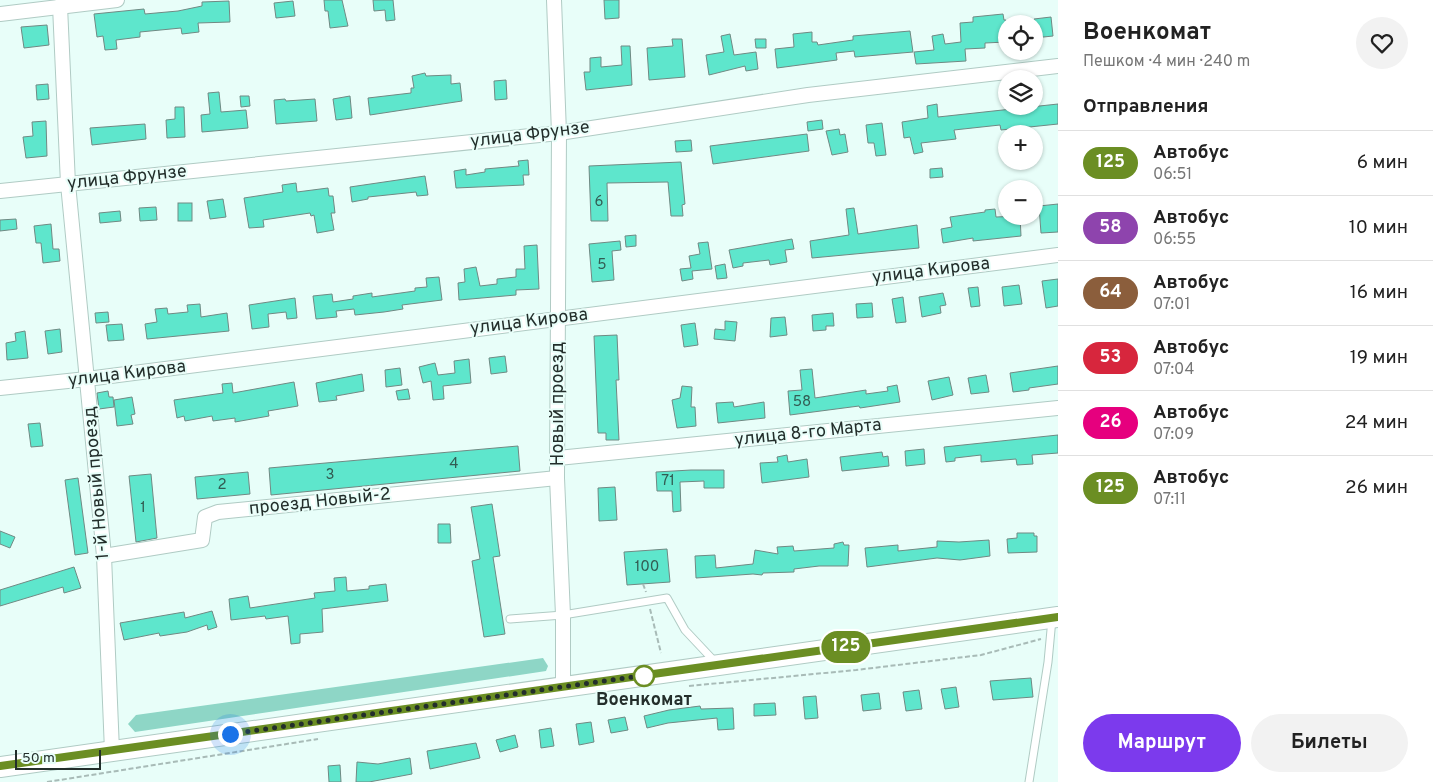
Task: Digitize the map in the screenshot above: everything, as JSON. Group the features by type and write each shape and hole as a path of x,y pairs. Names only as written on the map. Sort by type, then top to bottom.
{"main road":[{"path":"0,766 718,665 1054,624"}],"street":[{"path":"0,14 117,0"},
{"name":"Новый проезд","path":"554,0 559,133 558,478 563,615 563,687"},
{"name":"1-й Новый проезд","path":"60,6 68,184 87,379 112,751"},
{"name":"улица Фрунзе","path":"0,191 559,133 808,95 1058,66"},
{"name":"улица Кирова","path":"0,388 87,379 1058,255"},
{"name":"улица 8-го Марта","path":"558,458 1058,408"},
{"name":"проезд Новый-2","path":"99,556 202,540 205,517 218,512 558,478"}],"lane":[{"path":"510,619 563,615 667,598 686,630 718,665"},
{"path":"1029,782 1054,624"}],"path":[{"path":"643,584 662,653"},
{"path":"680,687 856,670 981,655 1054,624"},
{"path":"47,782 326,738"}],"green space":[{"path":"543,658 548,666 546,671 135,732 128,724 136,715"}],"building":[{"path":"324,0 342,0 348,26 330,28 328,11 325,11"},
{"path":"373,0 393,0 395,20 386,21 385,10 374,11"},
{"path":"604,0 619,0 619,18 605,19"},
{"path":"229,1 230,22 198,23 199,32 182,34 181,28 140,32 140,37 116,40 117,49 105,50 103,36 97,37 94,14 144,9 145,14 178,11 202,6 202,2"},
{"path":"293,1 295,16 276,18 274,3"},
{"path":"1003,14 998,15 998,42 985,43 985,48 965,49 966,61 916,64 914,52 934,50 932,36 943,34 945,44 961,42 960,23 973,22 973,17"},
{"path":"1051,17 1053,36 1043,37 1043,18"},
{"path":"47,25 49,45 24,48 21,27"},
{"path":"910,31 913,52 855,57 854,51 836,53 837,60 777,68 775,49 794,47 793,34 812,32 812,42 817,42 818,45 853,40 853,36"},
{"path":"730,34 734,55 756,52 758,69 746,71 745,66 709,75 706,55 724,52 721,36"},
{"path":"672,39 682,39 685,77 649,80 647,48 673,46"},
{"path":"755,39 766,39 766,48 756,48"},
{"path":"621,46 630,46 632,85 586,90 584,72 590,72 590,58 601,57 601,67 622,65"},
{"path":"425,73 426,76 451,75 451,84 460,83 462,101 370,115 368,98 411,93 411,88 414,88 412,76"},
{"path":"506,80 507,99 495,100 494,81"},
{"path":"48,84 49,99 37,100 36,85"},
{"path":"219,92 221,112 246,110 248,128 202,132 201,115 210,114 208,93"},
{"path":"240,96 249,96 250,106 241,107"},
{"path":"350,96 352,118 336,120 333,99"},
{"path":"285,99 286,101 315,99 317,121 276,124 274,100"},
{"path":"937,104 938,117 998,110 998,115 1043,115 1043,106 1058,104 1058,124 998,125 954,130 956,139 921,143 923,152 914,154 910,137 904,138 902,122 928,118 927,106"},
{"path":"175,107 184,107 185,137 167,138 166,120 175,119"},
{"path":"822,120 823,129 808,131 807,122"},
{"path":"46,121 47,156 26,158 23,137 33,136 32,122"},
{"path":"882,123 886,155 876,156 874,143 868,143 866,125"},
{"path":"145,124 146,139 92,145 90,128"},
{"path":"839,129 840,135 845,134 848,152 832,155 826,131"},
{"path":"807,134 809,151 713,164 710,146"},
{"path":"691,140 692,151 676,152 675,141"},
{"path":"528,160 529,175 523,175 524,185 456,188 454,171 466,169 466,175 485,172 485,169 519,166 518,161"},
{"path":"681,162 685,204 682,205 683,216 671,216 668,182 607,183 608,221 591,221 589,166"},
{"path":"942,168 943,177 930,178 930,169"},
{"path":"425,176 428,195 417,196 416,192 368,197 368,199 352,202 350,187"},
{"path":"296,183 297,192 328,188 329,196 333,196 335,213 331,213 334,230 317,233 314,215 311,216 310,213 263,220 264,227 249,228 244,198 283,192 282,185"},
{"path":"223,199 226,217 210,219 207,201"},
{"path":"178,203 192,203 192,221 178,221"},
{"path":"1058,204 1058,232 1041,233 1043,206"},
{"path":"156,207 157,220 140,221 139,208"},
{"path":"854,208 858,234 917,225 919,248 812,258 810,241 849,235 846,209"},
{"path":"995,209 998,225 1020,225 1021,236 973,241 973,238 943,243 941,229 952,227 950,217 985,212 985,210"},
{"path":"120,211 121,221 100,223 99,213"},
{"path":"16,219 17,229 0,231 0,220"},
{"path":"51,224 53,249 59,249 60,261 43,263 41,243 36,243 34,226"},
{"path":"636,235 636,246 626,247 625,236"},
{"path":"792,239 794,249 785,250 787,262 770,265 769,260 743,263 743,266 733,268 729,250"},
{"path":"620,241 621,250 612,251 614,280 592,282 589,244"},
{"path":"708,242 712,269 692,271 693,279 682,281 680,269 691,268 689,256 700,254 698,243"},
{"path":"537,245 539,289 516,290 516,295 459,300 458,283 465,282 464,269 476,267 480,286 497,284 497,279 516,277 516,269 525,269 524,246"},
{"path":"725,264 727,278 717,279 715,266"},
{"path":"439,277 442,300 402,305 403,309 384,312 355,315 354,309 336,311 337,317 316,319 313,296 332,294 333,302 353,299 353,296 372,293 372,297 415,291 415,288 427,287 426,278"},
{"path":"1058,279 1058,306 1046,308 1042,281"},
{"path":"1019,285 1022,304 1004,306 1002,287"},
{"path":"978,287 980,306 971,307 968,288"},
{"path":"943,293 946,305 940,306 941,313 922,317 919,297"},
{"path":"903,297 906,322 896,323 892,299"},
{"path":"295,298 297,318 287,319 286,312 268,314 269,327 252,329 249,305"},
{"path":"872,303 873,317 857,318 856,304"},
{"path":"200,304 201,317 227,313 229,331 147,339 145,324 157,322 155,309 167,308 168,314 188,312 187,305"},
{"path":"108,312 109,322 96,323 95,313"},
{"path":"833,313 834,326 826,326 826,330 813,331 812,315"},
{"path":"785,317 787,335 770,337 771,318"},
{"path":"725,321 737,322 735,341 714,339 715,329 725,330"},
{"path":"695,323 698,345 684,347 681,325"},
{"path":"122,324 124,340 108,341 106,325"},
{"path":"60,329 62,352 48,354 45,331"},
{"path":"25,331 28,358 7,360 6,343 16,341 15,333"},
{"path":"617,335 619,380 616,380 619,440 606,440 606,433 598,433 594,336"},
{"path":"505,356 507,372 491,374 489,358"},
{"path":"469,359 471,383 443,386 444,399 433,400 431,381 423,383 419,367 435,363 438,375 455,373 454,361"},
{"path":"1058,366 1058,384 1013,392 1010,373"},
{"path":"400,368 402,385 386,387 385,370"},
{"path":"812,369 815,398 866,390 866,394 888,391 887,387 897,385 900,402 790,415 788,391 802,390 800,370"},
{"path":"362,374 364,391 336,396 337,400 319,402 316,383"},
{"path":"986,375 989,392 971,394 968,378"},
{"path":"949,377 953,395 932,400 928,381"},
{"path":"294,382 298,406 268,411 269,416 235,422 235,418 213,421 212,416 185,421 184,416 177,418 174,400 223,393 222,384 232,383 233,393"},
{"path":"682,386 692,387 691,407 695,407 696,426 677,428 672,400 680,398"},
{"path":"408,389 410,399 398,400 396,391"},
{"path":"108,391 109,397 113,397 114,407 99,409 97,393"},
{"path":"132,397 135,414 131,415 133,424 117,426 114,400"},
{"path":"733,402 734,407 764,402 765,418 718,423 716,403"},
{"path":"40,423 43,446 31,447 28,424"},
{"path":"1058,435 1058,453 1032,455 1033,464 1017,465 1016,459 981,462 981,455 955,458 955,461 946,462 944,447"},
{"path":"518,446 520,471 271,495 269,468"},
{"path":"924,449 925,464 906,466 905,451"},
{"path":"882,452 883,457 888,456 889,466 842,471 840,457"},
{"path":"787,455 788,462 807,459 809,477 762,483 760,463 778,462 777,457"},
{"path":"724,470 724,488 704,488 704,481 680,482 681,511 673,512 672,491 657,491 656,472"},
{"path":"248,472 250,494 197,499 195,477"},
{"path":"151,474 157,538 136,542 129,476"},
{"path":"78,478 88,553 75,555 65,480"},
{"path":"615,487 617,520 599,521 598,488"},
{"path":"492,504 500,556 493,557 505,634 484,637 472,561 480,559 471,507"},
{"path":"438,524 450,524 451,543 438,543"},
{"path":"0,531 15,537 10,548 0,544"},
{"path":"1017,533 1034,533 1034,536 1037,536 1037,552 1008,553 1007,539 1017,538"},
{"path":"989,540 990,556 960,560 937,558 867,567 865,548 898,545 898,551 937,547 937,541"},
{"path":"843,542 844,545 849,545 848,566 819,566 794,569 794,572 696,578 695,556 715,555 716,568 753,564 755,550 778,554 777,547 793,546 794,551 834,548 834,544"},
{"path":"667,549 670,582 627,585 624,552"},
{"path":"74,567 81,588 64,593 63,587 0,606 0,590"},
{"path":"346,577 347,591 369,589 369,586 386,584 388,601 322,609 323,632 300,634 300,643 291,644 288,616 266,619 265,616 231,620 229,599 248,596 250,608 315,598 314,593 335,591 334,578"},
{"path":"212,611 217,627 208,630 207,625 187,632 160,636 159,633 124,640 120,623 184,612 185,618"},
{"path":"1031,678 1033,697 993,700 990,681"},
{"path":"956,687 959,707 945,709 941,689"},
{"path":"919,690 922,709 906,711 903,692"},
{"path":"879,693 881,709 863,711 861,695"},
{"path":"816,696 818,718 805,719 803,697"},
{"path":"775,703 776,715 754,716 754,704"},
{"path":"700,706 701,709 733,708 734,729 718,730 717,718 668,723 647,728 644,716 669,710"},
{"path":"625,717 628,730 611,733 608,720"},
{"path":"591,722 594,742 579,745 576,724"},
{"path":"551,728 554,746 541,748 539,730"},
{"path":"515,735 518,747 500,752 496,740"},
{"path":"476,743 480,758 430,769 427,751"},
{"path":"410,758 412,774 369,782 356,782 357,762 378,764"},
{"path":"340,765 341,782 329,782 328,766"}],"bus line":[{"name":"125","path":"0,766 1058,617"}],"place":[{"name":"Военкомат","path":"644,676"}],"route":[{"path":"230,734 647,675 644,676"}]}
